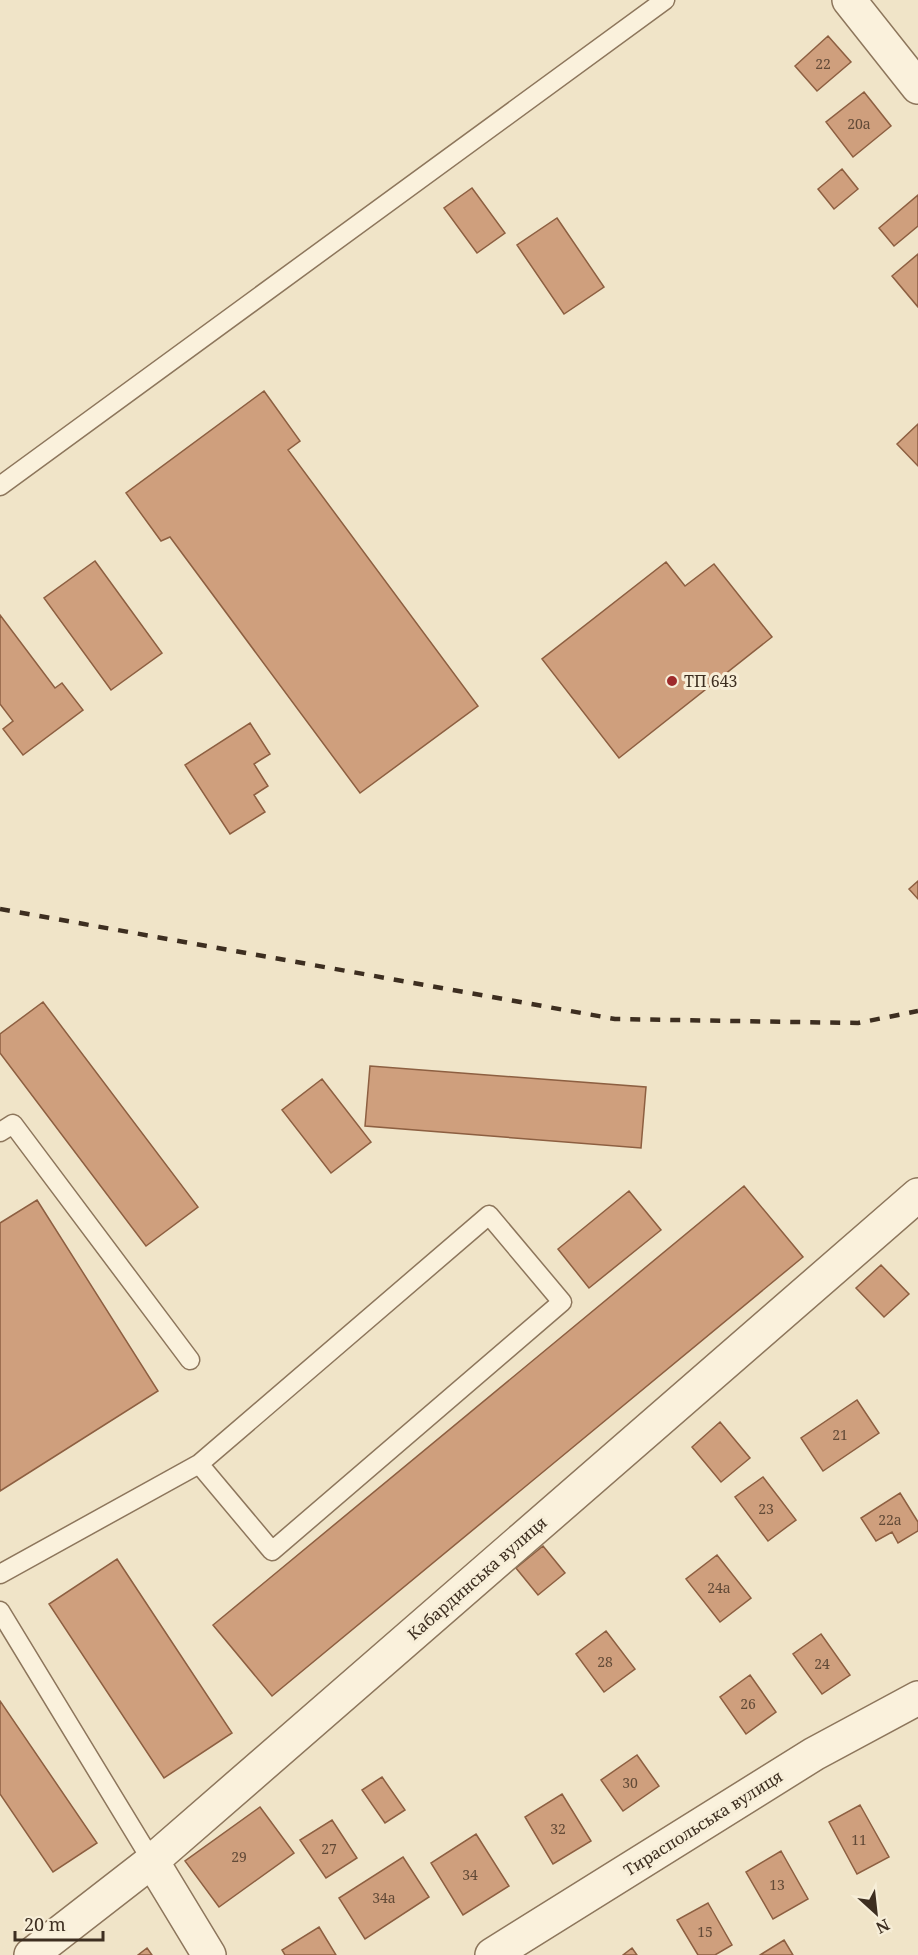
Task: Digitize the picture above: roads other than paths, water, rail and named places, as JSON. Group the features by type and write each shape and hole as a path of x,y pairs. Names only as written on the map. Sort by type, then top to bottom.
{"street":[{"path":"849,0 918,87"},
{"name":"Кабардинська вулиця","path":"30,1955 152,1861 918,1195"},
{"name":"Тираспольська вулиця","path":"492,1955 814,1754 918,1698"},
{"path":"152,1861 209,1955"}],"lane":[{"path":"0,486 666,0"},
{"path":"0,1132 14,1124 190,1360"},
{"path":"0,1574 199,1464 489,1215 562,1302 272,1551 199,1464"},
{"path":"0,1611 152,1861"}],"railway":[{"path":"0,909 615,1019 858,1023 918,1011"}],"place":[{"name":"ТП 643","path":"672,681"}]}
